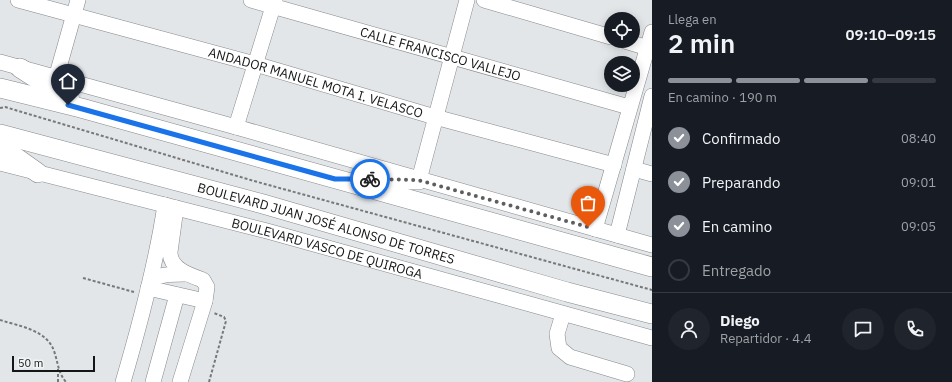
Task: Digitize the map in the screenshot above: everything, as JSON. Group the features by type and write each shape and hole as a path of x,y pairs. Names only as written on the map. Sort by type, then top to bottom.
{"main road":[{"path":"20,68 81,108"},
{"path":"5,90 81,108 652,267"},
{"name":"BOULEVARD JUAN JOSÉ ALONSO DE TORRES","path":"0,134 263,204 567,292 652,314"},
{"path":"0,146 38,173"},
{"path":"335,179 418,180"}],"street":[{"name":"ANDADOR MANUEL MOTA I. VELASCO","path":"18,0 255,64 435,117 614,165"},
{"path":"56,78 78,0"},
{"name":"CALLE FRANCISCO VALLEJO","path":"251,0 274,3 629,107"},
{"path":"418,180 467,0"},
{"path":"484,0 604,35"},
{"path":"236,127 274,3"},
{"path":"595,229 629,107 652,32"},
{"path":"640,46 648,48"},
{"path":"0,62 652,245"},
{"path":"617,235 651,106"},
{"name":"BOULEVARD VASCO DE QUIROGA","path":"0,163 267,231 652,338"},
{"path":"634,169 652,174"},
{"path":"170,206 170,256 172,263 186,274 204,281 207,287 203,306 180,382"},
{"path":"123,382 139,328 161,231 170,206"},
{"path":"150,283 158,276 168,274 186,274"},
{"path":"150,283 203,306"},
{"path":"153,382 177,295"},
{"path":"563,314 557,334 559,348 570,357 627,374"}],"path":[{"path":"0,108 5,106 254,181 652,290"},
{"path":"203,306 221,315 226,321 209,382"},
{"path":"0,320 40,334 49,340 54,350 62,377 66,382"},
{"path":"58,367 58,382"}],"way so far":[{"path":"370,179 418,180 588,227"}],"route":[{"path":"68,105 335,179 370,179"}]}
